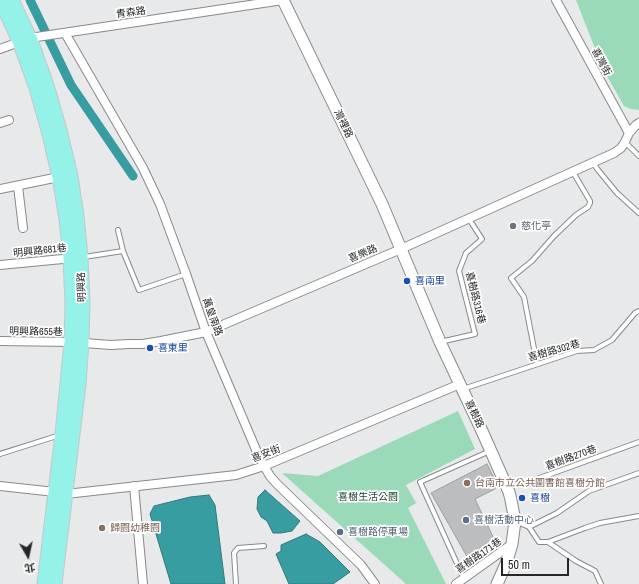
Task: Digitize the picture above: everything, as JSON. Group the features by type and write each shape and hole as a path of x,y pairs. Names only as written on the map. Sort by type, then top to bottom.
{"main road":[{"name":"明興路","path":"0,0 27,39 36,88 50,134 66,219 76,258 83,302 62,434 55,584"},
{"name":"明興路","path":"12,0 47,85 60,130 71,176 77,216 76,258"},
{"name":"明興路","path":"44,584 79,384 77,343"}],"street":[{"name":"青森路","path":"0,49 27,39 283,0"},
{"name":"灣裡路","path":"283,0 382,204 401,249"},
{"name":"喜灣街","path":"556,0 629,133"},
{"name":"萬皇南路","path":"64,33 143,168 160,204 206,332 264,466 277,484 361,565 375,584"},
{"path":"0,123 9,120"},
{"name":"喜樂路","path":"77,343 112,345 144,344 206,332 401,249 594,163 621,148 629,133 639,123"},
{"path":"0,189 59,177"},
{"path":"18,186 23,228"},
{"name":"喜樹路","path":"401,249 440,342 507,486 512,500 515,521 512,544 506,564 497,584"},
{"name":"明興路681巷","path":"0,265 76,258"},
{"name":"明興路655巷","path":"0,341 77,343"},
{"name":"喜安街","path":"0,486 60,493 236,475 264,466 461,387"},
{"path":"134,486 143,584"},
{"name":"喜樹路171巷","path":"456,584 512,544"}],"lane":[{"path":"625,142 639,156"},
{"path":"594,163 617,193 639,213"},
{"path":"537,364 524,297 511,278 532,261 554,236 576,215 588,207 590,201 573,172"},
{"name":"喜樹路316巷","path":"440,342 475,334 458,271 466,252 482,239 469,218"},
{"path":"118,230 123,251 139,290 186,274"},
{"path":"76,258 123,251"},
{"name":"喜樹路302巷","path":"461,387 577,351 594,350 612,340 639,310"},
{"path":"0,454 62,434"},
{"name":"喜樹路270巷","path":"507,486 523,484 639,442"},
{"path":"464,579 420,482 491,451"},
{"path":"529,527 557,513 589,491 639,473"},
{"path":"515,521 529,527 539,542 548,542 600,523 639,516"},
{"path":"548,542 576,561 595,571 601,584"},
{"path":"236,584 234,553 238,548 264,546"}],"green space":[{"path":"576,0 639,0 639,110 624,106 603,69"},
{"name":"喜樹生活公園","path":"458,411 475,449 406,485 416,503 408,508 446,584 406,584 282,473 318,476"}],"water":[{"path":"265,490 300,521 292,531 273,533 267,521 261,517 257,509 258,497"},
{"path":"209,495 215,505 225,584 171,584 150,514 154,506 190,497"},
{"path":"306,534 320,542 350,572 333,584 289,584 276,554 281,551 281,545"}],"building":[{"name":"喜樹活動中心","path":"487,464 496,482 495,489 475,499 495,541 486,545 488,549 469,560 431,493"}],"waterway":[{"path":"30,0 71,85 133,176"}],"place":[{"name":"慈化亭","path":"513,226"},
{"name":"喜南里","path":"407,281"},
{"name":"喜東里","path":"150,348"},
{"name":"台南市立公共圖書館喜樹分館","path":"467,483"},
{"name":"喜樹","path":"522,498"},
{"name":"喜樹活動中心","path":"466,520"},
{"name":"歸園幼稚園","path":"102,528"},
{"name":"喜樹路停車場","path":"340,532"}]}
